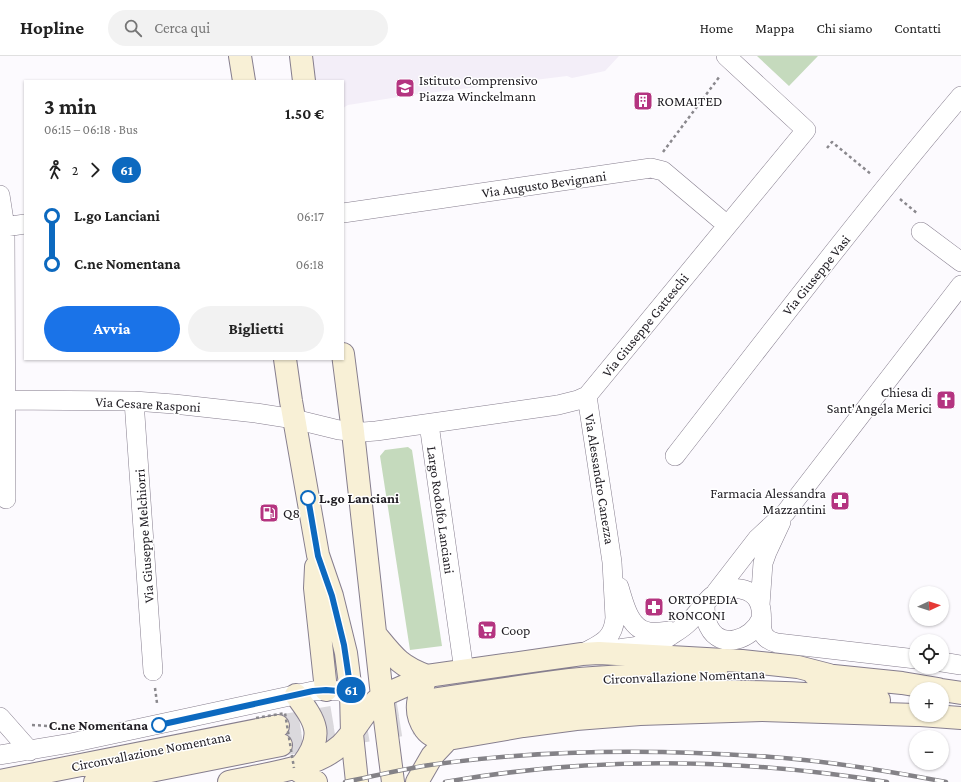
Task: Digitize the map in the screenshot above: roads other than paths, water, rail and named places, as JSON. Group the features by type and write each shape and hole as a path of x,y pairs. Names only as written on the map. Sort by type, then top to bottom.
{"street":[{"path":"240,56 244,80"},
{"path":"301,56 304,80"},
{"name":"Via Giuseppe Gatteschi","path":"429,424 567,404 587,396 727,224 806,130 729,59"},
{"name":"Via Giuseppe Vasi","path":"675,456 779,321 921,143 961,96"},
{"name":"Via Augusto Bevignani","path":"344,213 651,168 663,171 727,224"},
{"path":"0,195 5,227 3,400 6,499"},
{"path":"5,227 24,224"},
{"path":"920,224 961,262"},
{"path":"909,657 773,642 764,636 762,632 762,570 765,558 786,512 961,285"},
{"path":"285,360 318,556 325,573 342,633 348,661 356,781"},
{"path":"344,360 392,777"},
{"name":"Via Alessandro Canezza","path":"587,396 612,562 615,618 612,632 609,637 591,654"},
{"name":"Via Cesare Rasponi","path":"3,400 134,401 241,411 294,419"},
{"name":"Via Giuseppe Melchiorri","path":"134,401 153,671"},
{"path":"294,419 353,432 376,431 429,424"},
{"name":"Largo Rodolfo Lanciani","path":"429,424 464,671"},
{"name":"Circonvallazione Nomentana","path":"591,654 658,641 670,637 687,624 711,597 757,539 786,512"},
{"path":"318,556 315,588 326,690"},
{"name":"Via Alessandro Canezza","path":"612,562 623,601 634,624 648,632 678,630"},
{"path":"734,588 744,589 754,595 761,612 755,629 748,635 737,639 726,639 716,635 709,627 705,614 711,597 734,588"},
{"path":"376,635 398,661 427,676"},
{"path":"229,782 318,761 341,745 352,734 365,712 382,696 427,676 591,654 742,661 798,667 830,675"},
{"path":"949,663 961,665"},
{"name":"Circonvallazione Nomentana","path":"909,684 830,675 760,673 710,673 594,678 501,689 432,710 498,709 564,700 679,692 765,691 810,693 909,704"},
{"path":"427,676 419,698 418,710 420,721 427,732 439,739 448,739 563,721 640,714 787,710 909,715"},
{"name":"Circonvallazione Nomentana","path":"0,755 30,751 156,726 296,694 326,690 351,692"},
{"path":"949,691 961,693"},
{"path":"351,692 382,696"},
{"path":"296,694 311,717 316,729 314,745 308,757 298,766"},
{"path":"949,710 961,713"},
{"path":"0,717 30,751"},
{"path":"949,717 961,718"},
{"name":"Circonvallazione Nomentana","path":"0,781 280,735 96,782"},
{"path":"418,781 432,756 448,739"},
{"path":"298,766 316,782"}],"tunnel":[{"path":"278,726 431,700"},
{"path":"281,745 433,720"}],"railway":[{"path":"345,782 437,764 478,759 520,755 604,752 729,754 793,759 859,767 946,782"},
{"path":"445,782 556,768 611,764 666,763 776,768 887,782"}],"place":[{"name":"Istituto Comprensivo Piazza Winckelmann","path":"405,88"},
{"name":"ROMAITED","path":"643,101"},
{"name":"Chiesa di Sant'Angela Merici","path":"946,400"},
{"name":"L.go Lanciani","path":"308,498"},
{"name":"Farmacia Alessandra Mazzantini","path":"840,501"},
{"name":"Q8","path":"269,513"},
{"name":"ORTOPEDIA RONCONI","path":"654,607"},
{"name":"Coop","path":"487,630"},
{"name":"C.ne Nomentana","path":"159,725"}]}
